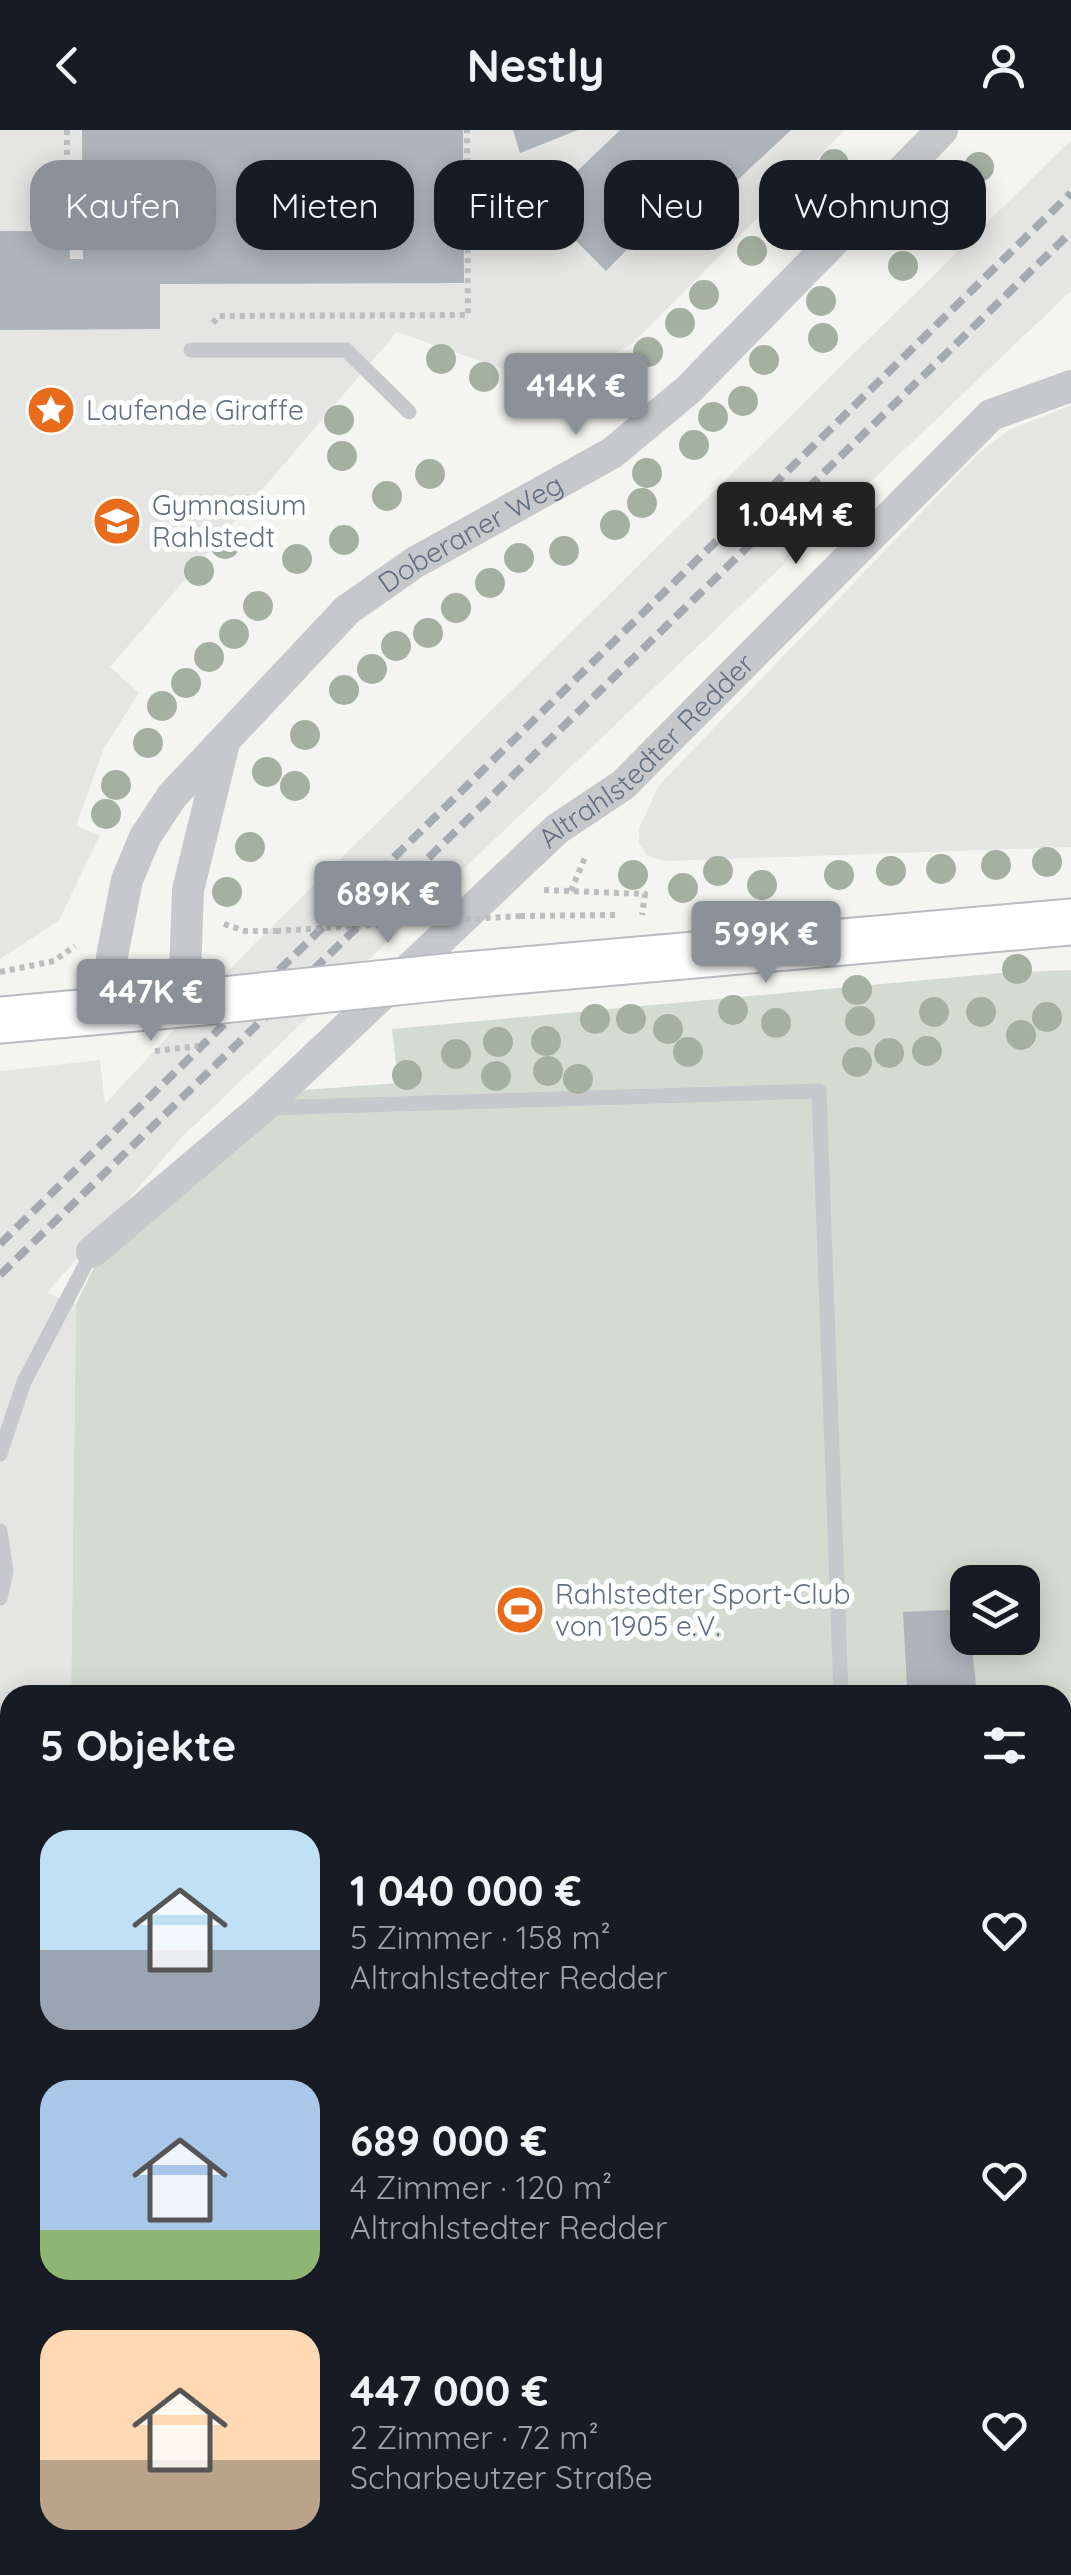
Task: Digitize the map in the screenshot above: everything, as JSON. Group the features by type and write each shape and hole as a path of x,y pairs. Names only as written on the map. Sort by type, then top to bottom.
{"main road":[{"path":"0,1020 1071,922"}],"street":[{"name":"Doberaner Weg","path":"110,1010 112,956 132,864 172,796 225,743 308,648 380,584 612,453 688,390 942,130"},
{"name":"Altrahlstedter Redder","path":"92,1252 262,1108 556,830 623,786 992,414 1071,386"},
{"name":"Doberaner Weg","path":"193,1002 188,890 225,743"}],"lane":[{"path":"191,350 346,350 409,412"},
{"path":"262,1108 820,1091 841,1685"},
{"path":"1,1445 24,1382 92,1252"},
{"path":"0,1531 6,1571 0,1598"}],"path":[{"path":"68,130 68,160"},
{"path":"191,350 218,316 468,315 467,130"},
{"path":"565,891 645,894 642,915"},
{"path":"276,932 520,916"}],"shaded area":[{"name":"Gymnasium Rahlstedt","path":"0,130 845,130 815,160 759,160 759,216 739,236 739,160 604,160 604,250 726,250 632,344 590,366 521,375 397,332 110,667 139,693 104,748 76,826 100,835 59,920 0,959"},
{"path":"1071,140 1071,291 182,1137 47,1293 76,1304 71,1685 0,1685 0,1071 100,1060 105,1104 252,946 959,250 986,250 986,224"},
{"path":"1071,405 1071,847 666,861 647,856 639,843 639,828 659,785 980,452 1009,430"},
{"name":"Rahlstedter Sport-Club von 1905 e.V.","path":"1071,970 1071,1685 71,1685 76,1304 96,1263 304,1090 398,1083 392,1029 1001,973"}],"building":[{"path":"82,130 463,130 463,160 434,160 434,250 464,250 464,283 160,284 160,329 0,330 0,231 30,231 30,250 70,250 70,259 83,259 83,250 216,250 216,160 82,160"},
{"path":"513,130 578,130 520,153"},
{"path":"620,130 791,130 739,179 739,160 604,160 604,250 626,250 606,271 584,249 584,165"},
{"name":"Rahlstedter Sport-Club von 1905 e.V.","path":"950,1610 950,1655 973,1655 976,1685 907,1685 903,1612"}],"railway":[{"path":"0,1244 1071,193"},
{"path":"0,1275 1071,232"}],"place":[{"name":"Laufende Giraffe","path":"51,410"},
{"name":"Gymnasium Rahlstedt","path":"117,521"},
{"name":"Rahlstedter Sport-Club von 1905 e.V.","path":"520,1610"}]}
